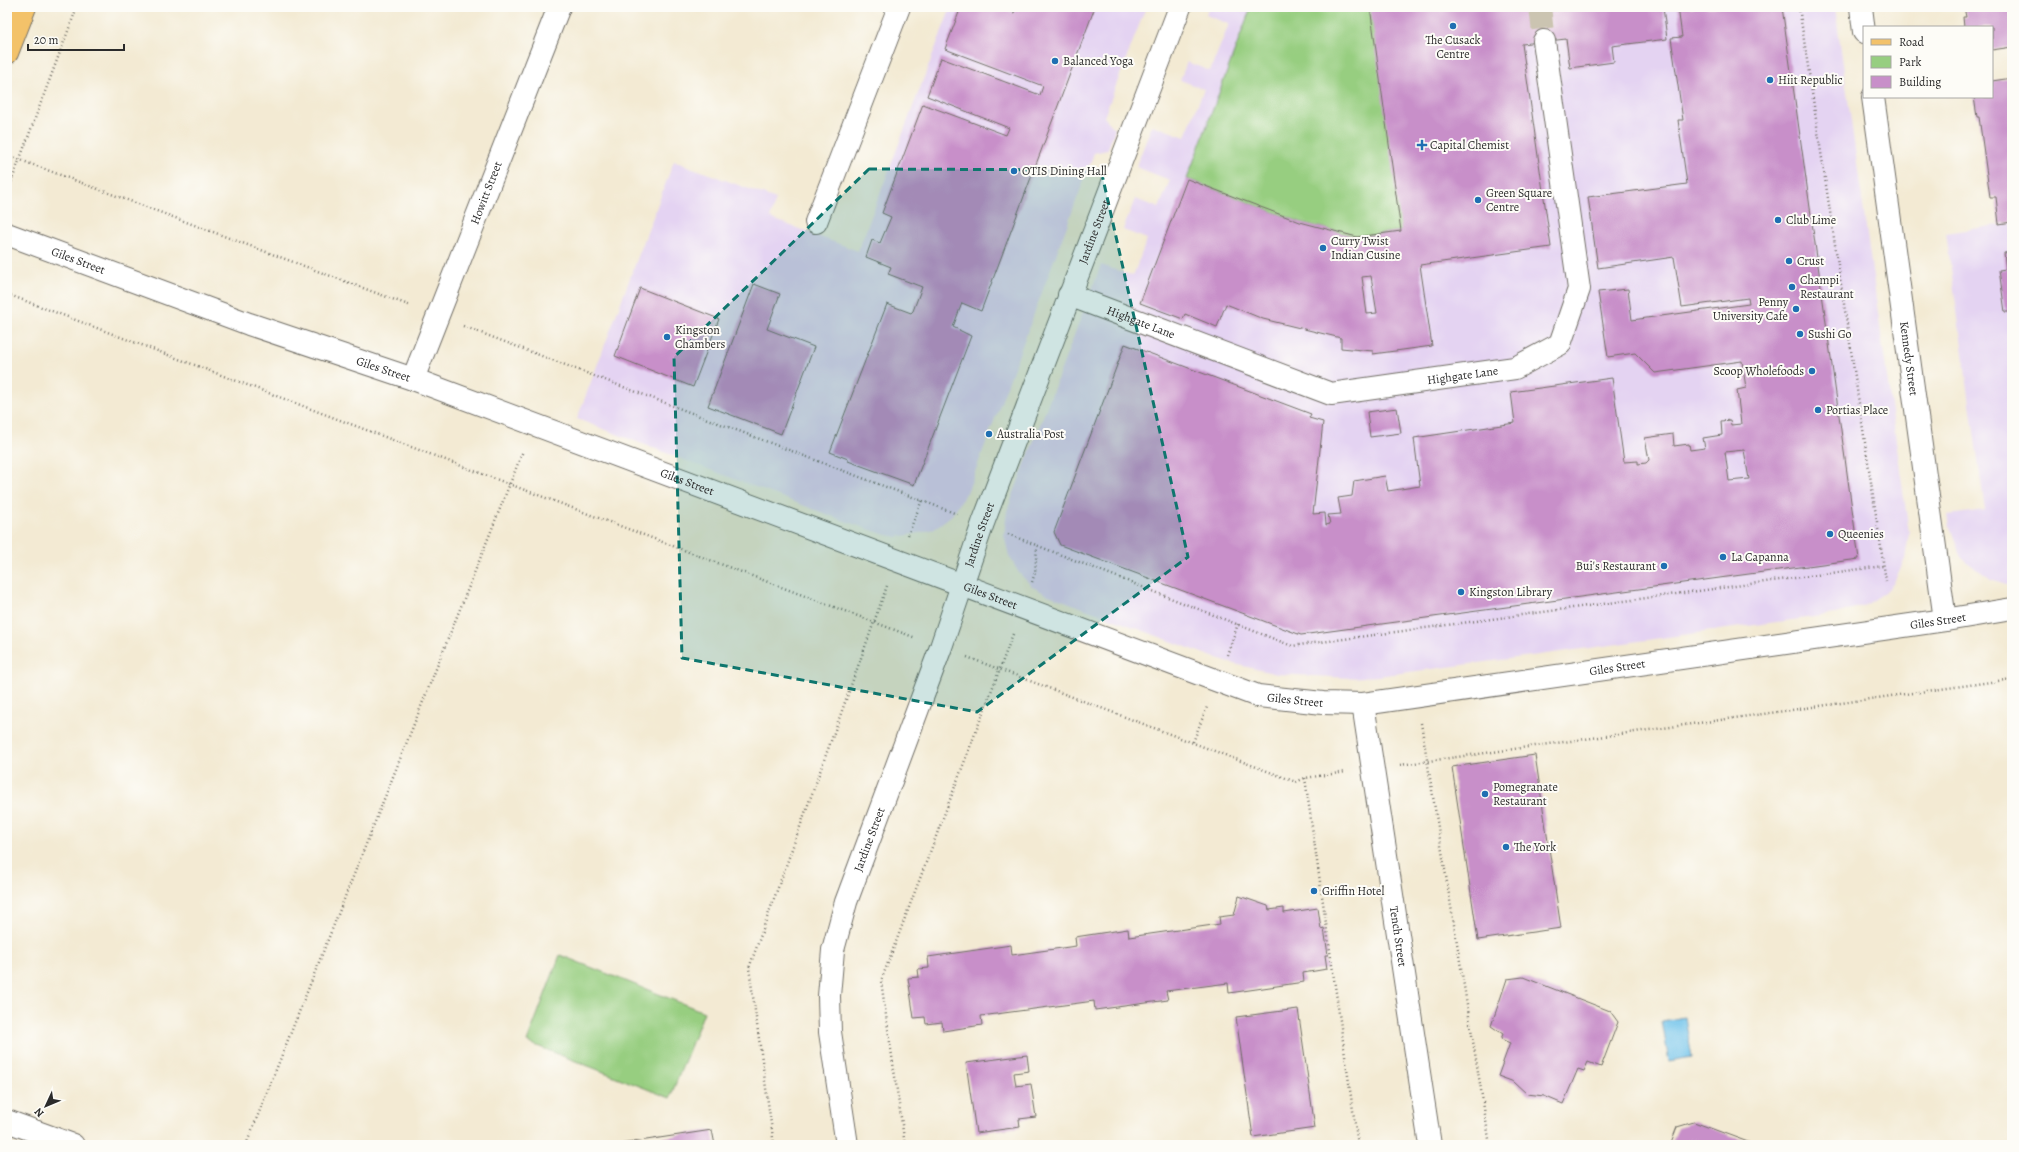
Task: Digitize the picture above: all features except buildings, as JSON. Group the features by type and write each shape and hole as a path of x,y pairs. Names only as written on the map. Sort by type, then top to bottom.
{"main road":[{"path":"7,53 25,7"}],"street":[{"name":"Howitt Street","path":"413,379 560,7"},
{"path":"816,222 899,7"},
{"name":"Jardine Street","path":"847,1145 830,1032 829,996 833,950 846,902 941,647 961,584 1069,295 1180,7"},
{"path":"1861,7 1863,26"},
{"name":"Highgate Lane","path":"1069,295 1126,318 1331,394 1515,368 1560,344 1578,289 1544,41"},
{"name":"Kennedy Street","path":"1873,98 1945,620"},
{"name":"Giles Street","path":"7,234 249,324 413,379 1258,696 1323,703 1363,704 2012,609"},
{"name":"Tench Street","path":"1363,704 1430,1145"},
{"path":"7,1121 73,1145"}],"path":[{"path":"7,193 77,7"},
{"path":"1799,7 1886,581"},
{"path":"7,155 438,316 922,500"},
{"path":"7,294 873,622 749,968 774,1145"},
{"path":"246,1145 533,424"},
{"path":"1037,547 1292,646 1883,566"},
{"path":"905,1145 882,981 1001,669 1296,782 1305,778 1358,1145"},
{"path":"1427,761 2012,679"},
{"path":"1416,696 1490,1145"}],"highlighted area":[{"path":"869,169 1101,170 1188,557 977,712 682,658 674,357"}],"shaded area":[{"path":"951,7 1146,7 1104,117 1115,129 1109,146 1107,150 1094,153 969,488 952,515 935,528 924,532 897,537 883,534 839,519 577,419 674,161 776,199 770,218 858,251"},
{"path":"1209,7 1835,7 1909,533 1905,559 1893,584 1884,593 1866,605 1835,614 1524,657 1378,676 1350,678 1277,674 1226,662 1046,594 1033,587 1019,573 1009,556 1004,535 1007,511 1101,265 1133,276 1147,239 1123,230 1135,199 1159,208 1170,180 1136,167 1152,125 1185,137 1204,89 1180,80 1187,62 1210,71 1229,24 1206,15"},
{"path":"2012,223 2012,586 1991,579 1967,562 1959,552 1950,527 1948,515 1985,510 1946,233"}],"green space":[{"path":"1251,7 1384,7 1415,229 1357,237 1300,222 1187,179"},
{"path":"560,955 704,1012 670,1098 527,1042"}],"water":[{"path":"1685,1017 1692,1058 1669,1062 1662,1021"}],"tunnel":[{"path":"1540,7 1544,41"}],"place":[{"name":"The Cusack Centre","path":"1453,26"},
{"name":"Balanced Yoga","path":"1055,61"},
{"name":"Hiit Republic","path":"1770,80"},
{"name":"Capital Chemist","path":"1422,145"},
{"name":"OTIS Dining Hall","path":"1014,171"},
{"name":"Green Square Centre","path":"1478,200"},
{"name":"Club Lime","path":"1778,220"},
{"name":"Curry Twist Indian Cusine","path":"1323,248"},
{"name":"Crust","path":"1789,261"},
{"name":"Champi Restaurant","path":"1792,287"},
{"name":"Penny University Cafe","path":"1796,309"},
{"name":"Sushi Go","path":"1800,334"},
{"name":"Kingston Chambers","path":"667,337"},
{"name":"Scoop Wholefoods","path":"1812,371"},
{"name":"Portias Place","path":"1818,410"},
{"name":"Australia Post","path":"989,434"},
{"name":"Queenies","path":"1830,534"},
{"name":"La Capanna","path":"1723,557"},
{"name":"Bui's Restaurant","path":"1664,566"},
{"name":"Kingston Library","path":"1461,592"},
{"name":"Pomegranate Restaurant","path":"1485,794"},
{"name":"The York","path":"1506,847"},
{"name":"Griffin Hotel","path":"1314,891"}]}
